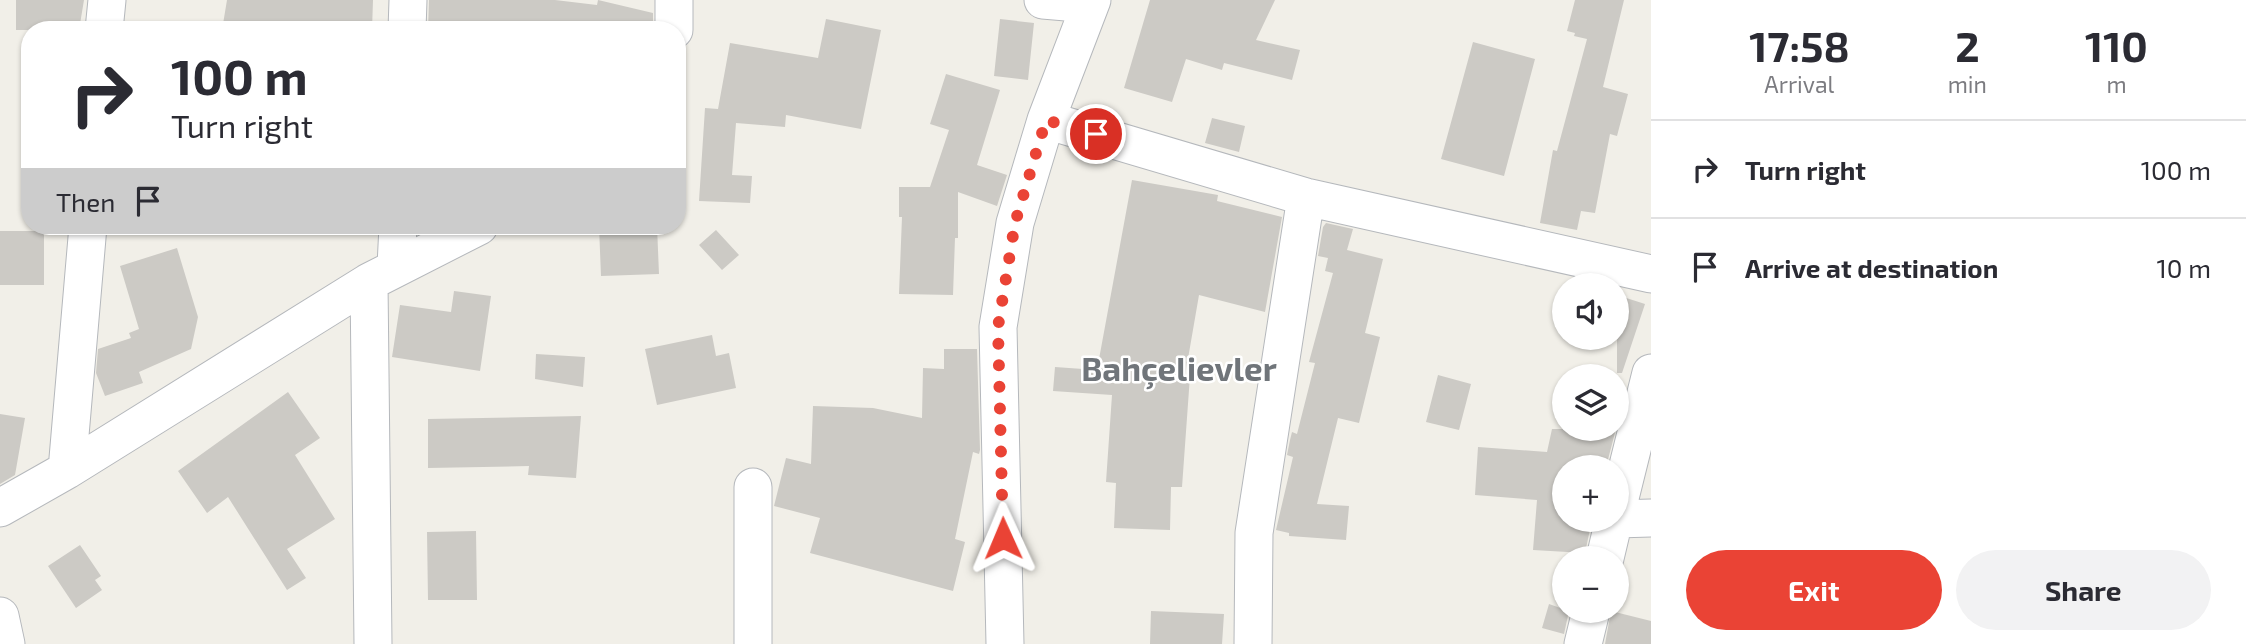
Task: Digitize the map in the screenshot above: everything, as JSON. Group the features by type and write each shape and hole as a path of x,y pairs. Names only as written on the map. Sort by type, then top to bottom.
{"street":[{"path":"105,21 107,0"},
{"path":"407,21 408,0"},
{"path":"674,0 674,21"},
{"path":"1005,644 998,327 1015,223 1046,120 1091,2 1043,0"},
{"path":"1046,120 1306,197 1651,275"},
{"path":"1252,644 1254,533 1306,197"},
{"path":"67,470 87,235"},
{"path":"373,644 383,274 395,235"},
{"path":"0,508 67,470 383,274 461,235"},
{"path":"1629,462 1651,373"},
{"path":"753,487 753,644"},
{"path":"1629,519 1651,518"},
{"path":"0,616 6,644"},
{"path":"1583,644 1588,623"}],"building":[{"path":"16,0 84,0 80,21 21,21 21,30 16,30"},
{"path":"227,0 373,0 372,21 224,21"},
{"path":"429,0 555,0 597,5 598,0 653,13 653,21 428,21"},
{"path":"1150,0 1275,0 1256,40 1300,50 1292,80 1224,63 1222,70 1186,59 1172,102 1124,88"},
{"path":"1575,0 1624,0 1603,87 1628,94 1617,136 1610,134 1595,213 1581,211 1577,230 1540,223 1553,150 1557,151 1587,39 1567,31"},
{"path":"826,19 881,30 861,129 786,115 785,127 736,123 732,175 752,176 750,203 699,201 705,108 718,109 730,43 818,58"},
{"path":"1000,19 1034,23 1028,80 994,76"},
{"path":"1473,42 1535,59 1504,176 1441,159"},
{"path":"946,74 1000,90 977,165 1007,175 997,206 958,192 958,238 955,238 953,295 899,294 902,217 899,217 899,187 930,187 949,130 930,124"},
{"path":"1212,118 1245,126 1239,152 1205,143"},
{"path":"1132,180 1218,195 1217,201 1282,217 1265,312 1199,295 1185,376 1190,376 1182,487 1171,487 1170,530 1114,528 1116,483 1106,482 1112,395 1053,391 1055,367 1097,370"},
{"path":"1326,223 1353,229 1347,250 1383,259 1365,333 1380,337 1359,423 1338,418 1317,504 1349,506 1346,540 1289,536 1289,533 1276,530 1293,457 1287,455 1290,440 1292,432 1297,434 1315,363 1309,362 1333,273 1325,271 1328,258 1318,256"},
{"path":"716,230 739,255 722,270 699,245"},
{"path":"0,231 44,235 44,285 0,285"},
{"path":"599,235 657,235 659,274 601,276"},
{"path":"177,248 198,317 191,349 139,372 143,383 105,396 96,373 98,349 131,338 129,333 139,329 120,266"},
{"path":"454,291 491,296 480,371 392,357 400,305 451,312"},
{"path":"1629,299 1645,304 1625,364 1617,364 1617,350 1629,350"},
{"path":"712,335 716,356 729,353 736,388 657,405 645,349"},
{"path":"944,349 977,349 980,450 979,454 973,452 955,539 965,542 953,591 810,553 820,518 774,506 786,458 811,464 813,406 873,408 922,418 923,368 944,369"},
{"path":"536,354 585,357 583,387 535,379"},
{"path":"1438,375 1471,384 1459,430 1426,422"},
{"path":"288,392 320,438 295,455 335,519 287,549 306,578 287,590 228,497 207,513 178,471"},
{"path":"0,414 25,418 15,475 0,484"},
{"path":"581,416 576,478 528,475 529,466 428,468 428,419"},
{"path":"1552,429 1552,441 1613,441 1609,455 1552,455 1552,532 1589,532 1586,546 1552,546 1552,551 1533,550 1537,500 1475,495 1478,447 1547,452"},
{"path":"476,531 477,600 428,600 427,532"},
{"path":"80,545 101,576 95,580 102,590 76,608 48,566"},
{"path":"1549,604 1552,605 1552,623 1566,623 1564,634 1542,628"},
{"path":"1151,611 1224,614 1222,644 1150,644"},
{"path":"1629,616 1651,621 1651,644 1605,644 1609,623 1629,623"}],"district":[{"name":"Bahçelievler","path":"1179,368"}],"route":[{"path":"1003,538 998,327 1015,223 1046,120 1096,134"}]}
